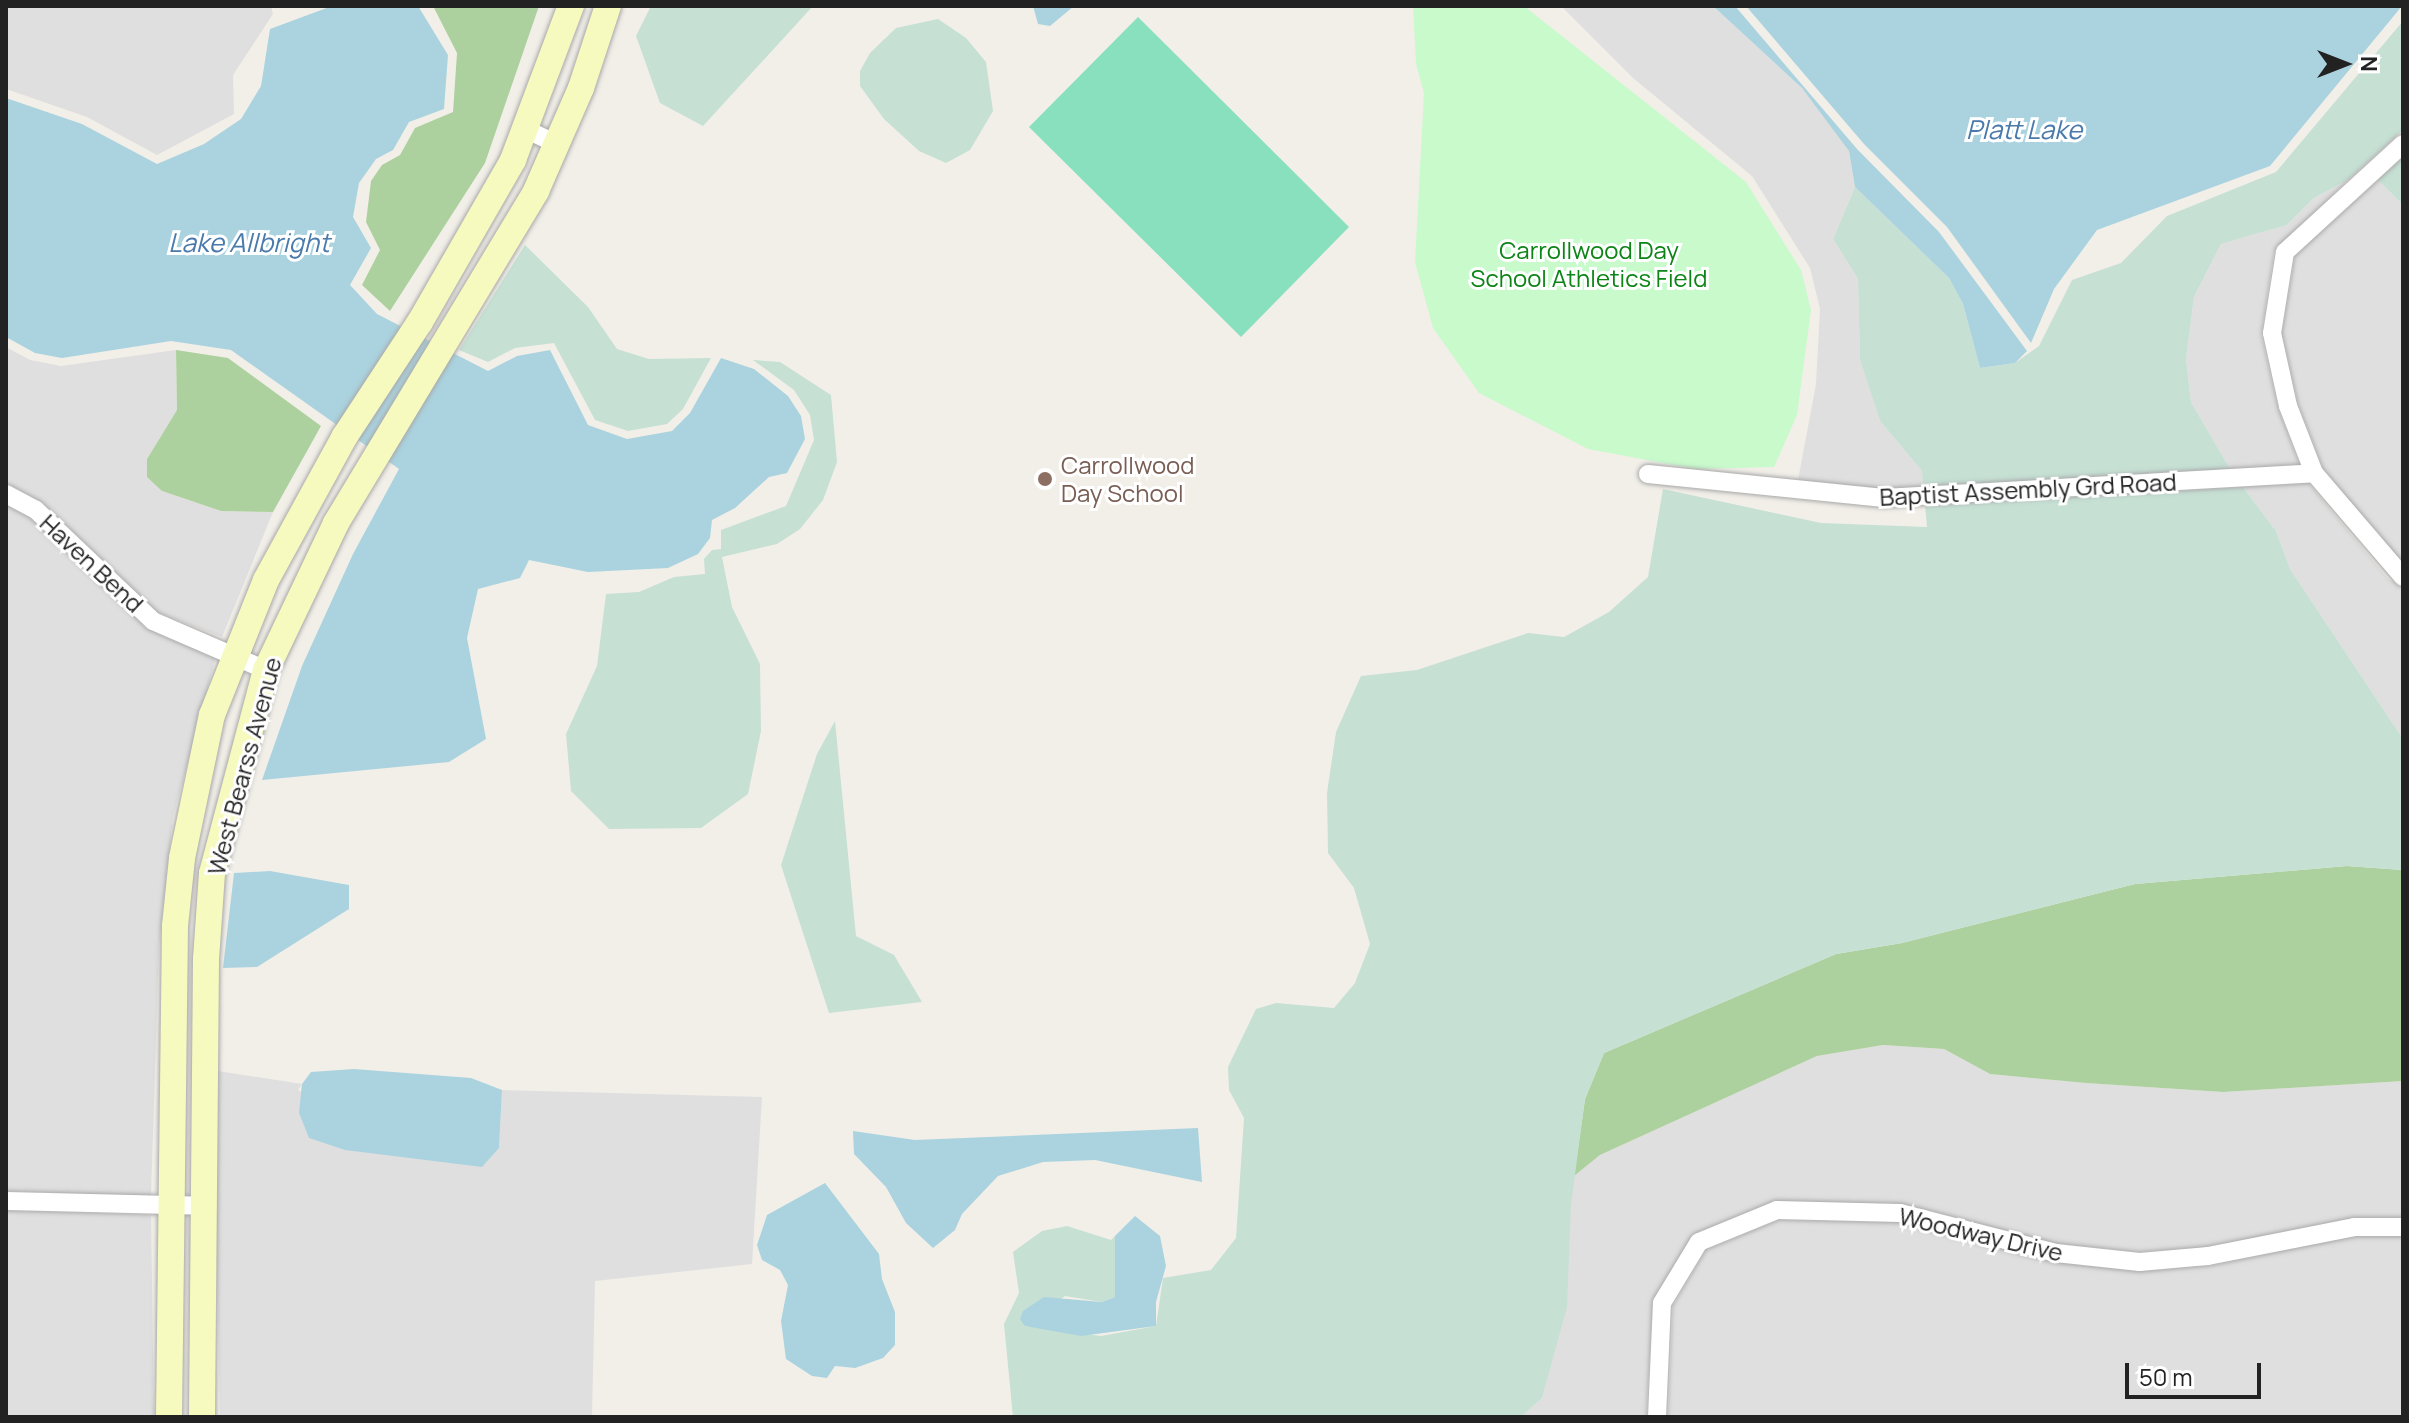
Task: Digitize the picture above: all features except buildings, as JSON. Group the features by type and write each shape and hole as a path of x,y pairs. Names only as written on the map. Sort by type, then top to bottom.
{"main road":[{"name":"West Bearss Avenue","path":"169,1417 172,1015 182,858 212,715 266,580 345,436 420,322 494,197 527,130 571,6"},
{"name":"West Bearss Avenue","path":"202,1417 205,1015 212,873 266,670 336,523 447,342 559,145 608,6"}],"street":[{"path":"527,130 559,145"},
{"path":"2403,144 2285,252 2272,333 2288,406 2314,473 2403,577"},
{"name":"Baptist Assembly Grd Road","path":"1648,474 1884,498 2314,473"},
{"name":"Haven Bend","path":"6,494 36,510 153,621 266,670"},
{"path":"172,1015 205,1015"},
{"path":"6,1201 204,1206"},
{"name":"Woodway Drive","path":"1657,1417 1662,1303 1699,1242 1777,1210 1900,1213 2056,1253 2140,1262 2208,1256 2354,1227 2403,1227"}],"shaded area":[{"path":"6,6 271,6 273,14 233,75 234,114 157,155 87,117 6,89"},
{"path":"1561,6 1713,6 1802,88 1836,130 1849,151 1855,187 1833,239 1858,279 1860,360 1880,421 1922,471 1923,487 1884,489 1798,480 1816,384 1820,309 1810,268 1752,176 1633,78"},
{"path":"2349,179 2274,251 2261,335 2278,408 2299,465 2230,469 2191,402 2186,359 2194,297 2221,244 2287,225 2314,198"},
{"path":"2378,180 2403,205 2403,564 2324,470 2298,403 2282,333 2295,256"},
{"path":"6,347 30,360 61,366 176,350 177,410 147,459 162,491 221,511 273,512 222,637 159,613 42,502 6,483"},
{"path":"2308,483 2388,579 2403,587 2403,739 2290,569 2276,531 2243,487"},
{"path":"6,505 30,518 145,627 216,656 173,817 159,947 151,1196 6,1191"},
{"path":"1883,1045 1944,1049 1990,1074 2086,1083 2223,1092 2403,1081 2403,1218 2354,1218 2206,1247 2140,1252 2058,1244 1903,1204 1773,1202 1694,1234 1653,1299 1646,1417 1521,1417 1542,1398 1547,1378 1574,1176 1600,1155 1817,1056"},
{"path":"218,1071 302,1084 298,1090 429,1157 482,1166 499,1148 502,1090 762,1097 752,1264 595,1281 592,1417 220,1417 215,1173"},
{"path":"6,1210 151,1215 154,1417 6,1417"},
{"path":"1779,1220 1898,1222 2053,1262 2138,1271 2210,1266 2355,1236 2403,1236 2403,1417 1668,1417 1673,1306 1706,1250"}],"green space":[{"path":"433,6 539,6 485,163 390,311 362,285 380,250 366,222 371,181 382,165 400,155 415,128 453,112 457,53"},
{"path":"651,6 813,6 703,126 660,103 636,36"},
{"name":"Carrollwood Day School Athletics Field","path":"1413,6 1524,6 1746,182 1801,270 1811,310 1797,415 1774,467 1695,469 1588,449 1479,393 1433,328 1415,262 1424,93 1416,64"},
{"path":"1138,17 1349,227 1241,337 1029,127"},
{"path":"938,19 966,38 986,62 993,111 970,150 946,163 919,151 884,119 860,86 860,71 870,53 896,28"},
{"path":"2403,21 2403,130 2349,179 2314,198 2287,225 2221,244 2194,297 2186,359 2191,402 2230,469 1923,487 1922,471 1880,421 1860,360 1858,279 1833,239 1855,187 1949,278 1963,304 1980,368 2015,363 2039,346 2072,280 2121,263 2167,216 2276,172"},
{"path":"2403,157 2403,205 2378,180"},
{"path":"525,245 588,307 617,349 649,359 711,358 683,409 667,424 628,431 595,420 554,343 515,348 488,362 459,350"},
{"path":"176,350 228,358 321,426 273,512 221,511 162,491 147,477 147,459 177,410"},
{"path":"753,360 780,362 831,395 837,462 823,500 800,529 777,544 722,557 732,607 760,664 761,731 748,794 701,828 609,829 571,791 566,734 597,666 606,594 639,592 674,577 705,574 704,559 712,550 721,549 721,530 786,506 814,440 810,415 794,390"},
{"path":"2243,487 2276,531 2290,569 2403,739 2403,870 2347,866 2135,884 1902,943 1836,954 1604,1053 1585,1099 1571,1205 1567,1307 1542,1398 1521,1417 1013,1417 1004,1324 1019,1293 1013,1252 1042,1231 1067,1226 1111,1240 1115,1236 1115,1297 1102,1302 1065,1296 1025,1326 1101,1336 1156,1326 1163,1278 1211,1270 1236,1238 1244,1118 1229,1090 1228,1067 1256,1009 1276,1003 1334,1008 1355,983 1370,944 1354,888 1328,853 1327,793 1336,732 1361,676 1417,670 1528,633 1564,637 1609,612 1648,577 1663,489 1821,523 1927,527 1925,505"},
{"path":"835,721 856,936 894,955 922,1002 829,1013 781,865 817,754"},
{"path":"2347,866 2403,870 2403,1081 2223,1092 2086,1083 1990,1074 1944,1049 1883,1045 1817,1056 1600,1155 1574,1176 1585,1099 1604,1053 1836,954 1902,943 2135,884"}],"water":[{"name":"Lake Allbright","path":"332,6 418,6 448,55 444,109 409,122 393,150 376,159 359,183 353,217 371,248 350,285 377,314 488,371 517,356 550,350 588,425 627,439 672,431 690,413 721,358 754,369 788,396 801,416 805,439 787,473 769,477 735,508 712,520 710,538 698,554 668,568 588,572 529,560 520,578 478,589 467,638 486,739 449,762 262,780 302,666 353,554 399,469 231,350 171,341 62,358 35,353 6,337 6,98 82,124 157,164 204,144 241,119 261,86 270,29"},
{"path":"1033,6 1074,6 1050,26 1038,24"},
{"path":"1713,6 1735,6 1857,149 1939,232 2027,351 2015,363 1980,368 1963,304 1949,278 1855,187 1849,151 1802,88"},
{"name":"Platt Lake","path":"1746,6 2402,6 2270,166 2097,230 2054,289 2031,343 1947,227 1864,144"},
{"path":"270,871 349,885 349,909 257,967 223,968 234,873"},
{"path":"354,1069 471,1078 502,1090 499,1148 482,1167 345,1150 309,1138 299,1113 302,1084 311,1072"},
{"path":"1198,1128 1202,1182 1095,1160 1043,1162 998,1176 962,1214 955,1230 933,1248 906,1223 886,1187 854,1154 853,1131 915,1140"},
{"path":"825,1183 879,1254 882,1279 895,1312 895,1345 883,1358 855,1368 835,1366 827,1378 812,1376 786,1359 781,1321 788,1285 780,1270 762,1260 757,1245 767,1215"},
{"path":"1135,1216 1160,1236 1166,1266 1156,1302 1156,1326 1081,1336 1025,1326 1020,1319 1023,1311 1044,1297 1102,1302 1115,1297 1115,1236"}],"place":[{"name":"Carrollwood Day School","path":"1045,479"}]}
